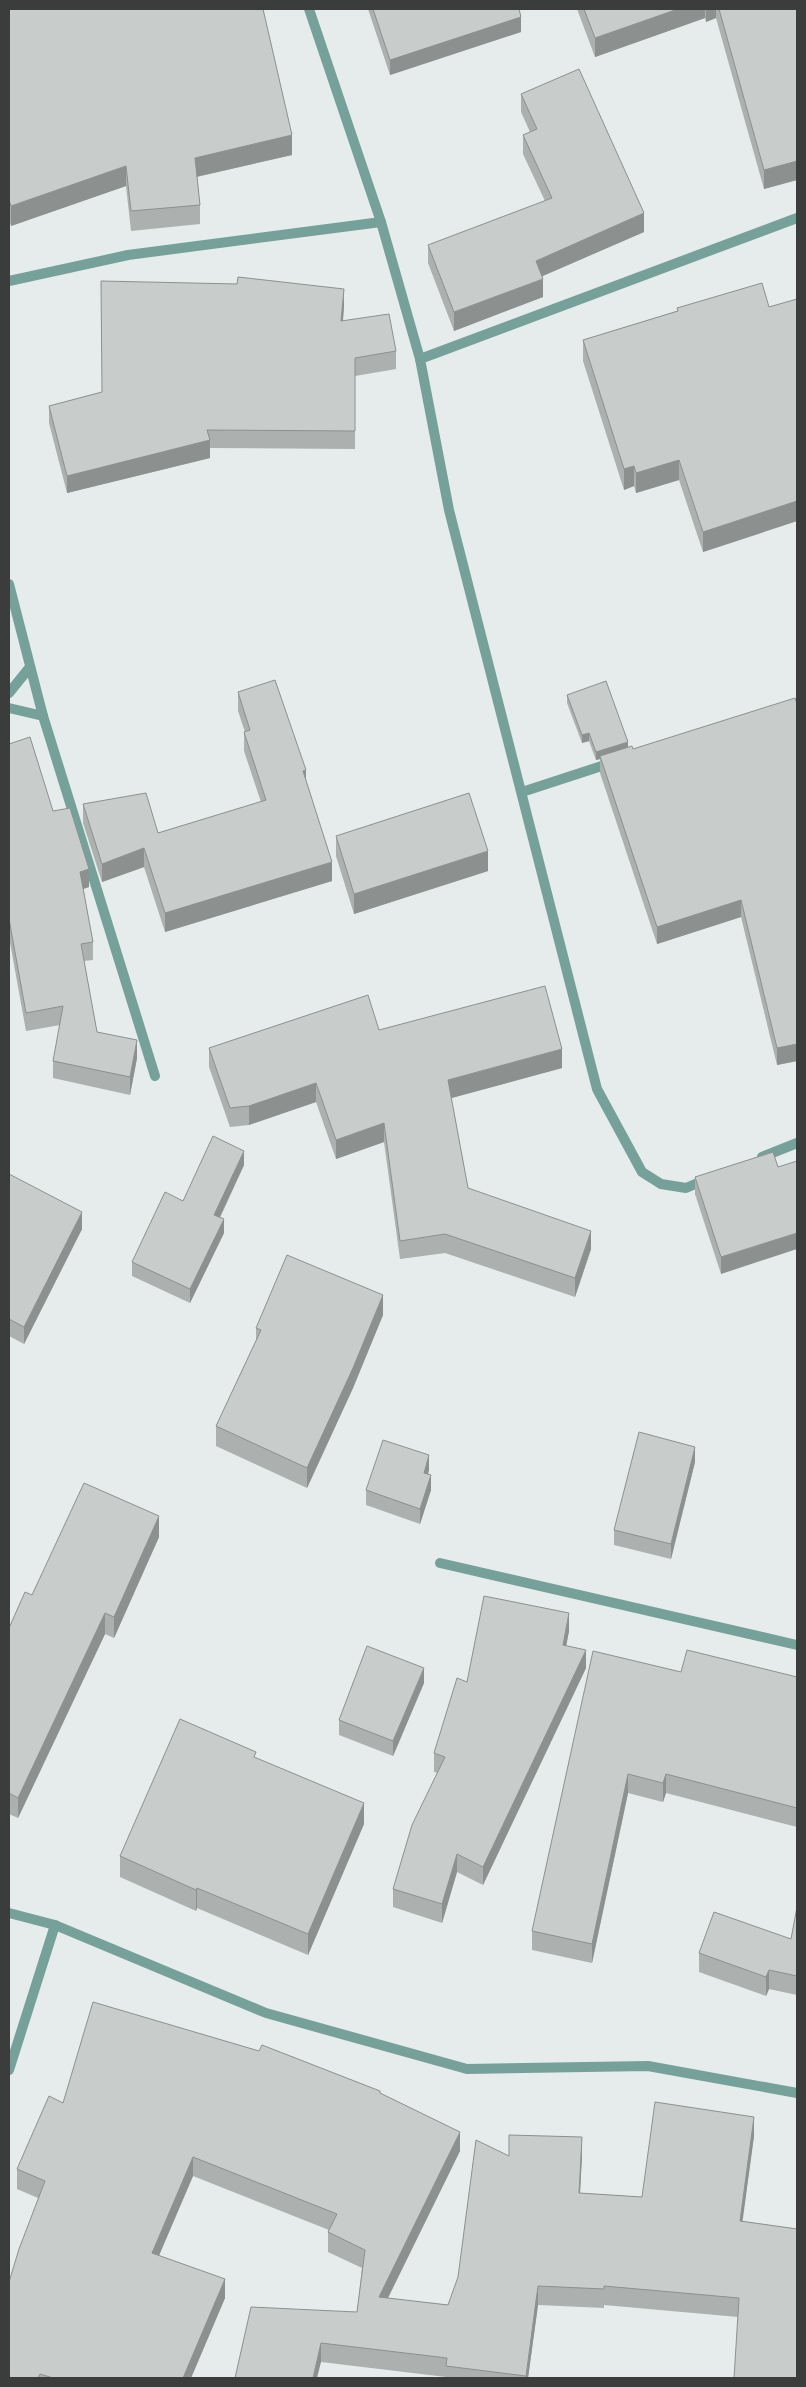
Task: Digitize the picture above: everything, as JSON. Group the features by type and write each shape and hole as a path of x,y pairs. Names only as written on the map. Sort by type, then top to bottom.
{"street":[{"path":"308,9 381,222 420,359 448,510 597,1089 642,1172 660,1184 686,1188 714,1176"},
{"path":"420,359 797,218"},
{"path":"9,281 128,255 381,222"},
{"path":"9,584 43,716 155,1076"},
{"path":"9,693 30,667"},
{"path":"9,708 43,716"},
{"path":"522,792 626,758"},
{"path":"751,1161 797,1142"},
{"path":"440,1563 797,1645"},
{"path":"9,1913 55,1925 266,2013 467,2069 648,2066 797,2093"},
{"path":"9,2070 55,1925"}],"building":[{"path":"9,9 263,9 292,135 195,158 200,205 131,211 126,166 11,206 9,200"},
{"path":"373,9 519,9 521,17 390,60"},
{"path":"584,9 678,9 595,38"},
{"path":"719,9 797,9 797,161 764,170"},
{"path":"579,69 644,213 536,261 543,279 454,312 428,245 552,198 523,135 537,129 521,94"},
{"path":"238,277 344,289 341,321 389,314 396,351 355,358 355,431 207,430 210,440 67,476 49,406 102,392 101,281 237,284"},
{"path":"762,283 769,307 797,299 797,501 703,532 679,460 636,473 634,466 624,469 583,340 678,311 677,308"},
{"path":"275,680 306,770 303,771 332,862 165,913 144,848 102,864 83,804 146,793 158,833 266,800 244,732 250,730 238,692"},
{"path":"606,681 628,742 596,752 589,733 582,735 567,695"},
{"path":"795,698 797,704 797,1044 777,1048 741,900 657,927 600,756 632,746 633,749"},
{"path":"30,737 53,811 70,808 89,869 80,872 93,942 81,944 97,1032 137,1040 130,1077 53,1061 63,1006 26,1013 9,919 9,744"},
{"path":"469,793 488,851 354,894 336,836"},
{"path":"545,986 562,1049 448,1080 468,1188 591,1231 575,1278 445,1234 400,1241 384,1123 336,1140 316,1083 249,1106 230,1108 209,1048 368,995 379,1030"},
{"path":"213,1136 244,1151 214,1215 224,1219 190,1289 132,1262 165,1192 183,1201"},
{"path":"773,1152 778,1167 797,1161 797,1233 721,1257 695,1177"},
{"path":"9,1174 82,1212 24,1327 9,1319"},
{"path":"287,1255 383,1295 353,1368 307,1468 216,1426 261,1330 256,1328"},
{"path":"639,1432 695,1447 671,1544 614,1530"},
{"path":"383,1440 429,1455 424,1473 431,1475 420,1509 366,1490"},
{"path":"84,1483 159,1516 114,1617 105,1613 18,1798 9,1793 9,1628 25,1592 32,1595"},
{"path":"484,1596 569,1613 563,1645 586,1650 483,1867 457,1854 442,1904 393,1889 412,1825 445,1757 434,1753 457,1678 467,1682"},
{"path":"367,1646 424,1668 393,1741 339,1720"},
{"path":"687,1650 797,1677 797,1808 666,1774 663,1783 628,1774 592,1944 532,1931 593,1651 681,1672"},
{"path":"180,1719 256,1752 254,1757 364,1803 308,1934 197,1888 196,1890 120,1856"},
{"path":"797,1907 797,1976 769,1970 766,1977 699,1953 714,1912 791,1939"},
{"path":"93,2002 259,2051 262,2045 380,2091 380,2093 460,2132 379,2297 448,2305 458,2277 476,2140 509,2156 509,2135 582,2137 579,2193 642,2197 655,2102 754,2117 740,2221 797,2229 797,2378 734,2378 739,2298 604,2286 604,2289 538,2286 526,2376 446,2366 447,2358 321,2343 313,2378 235,2378 251,2307 357,2312 365,2250 328,2232 337,2214 193,2157 152,2253 225,2279 183,2378 53,2378 40,2374 38,2378 9,2378 9,2282 19,2249 45,2181 17,2169 49,2096 63,2103"}]}
